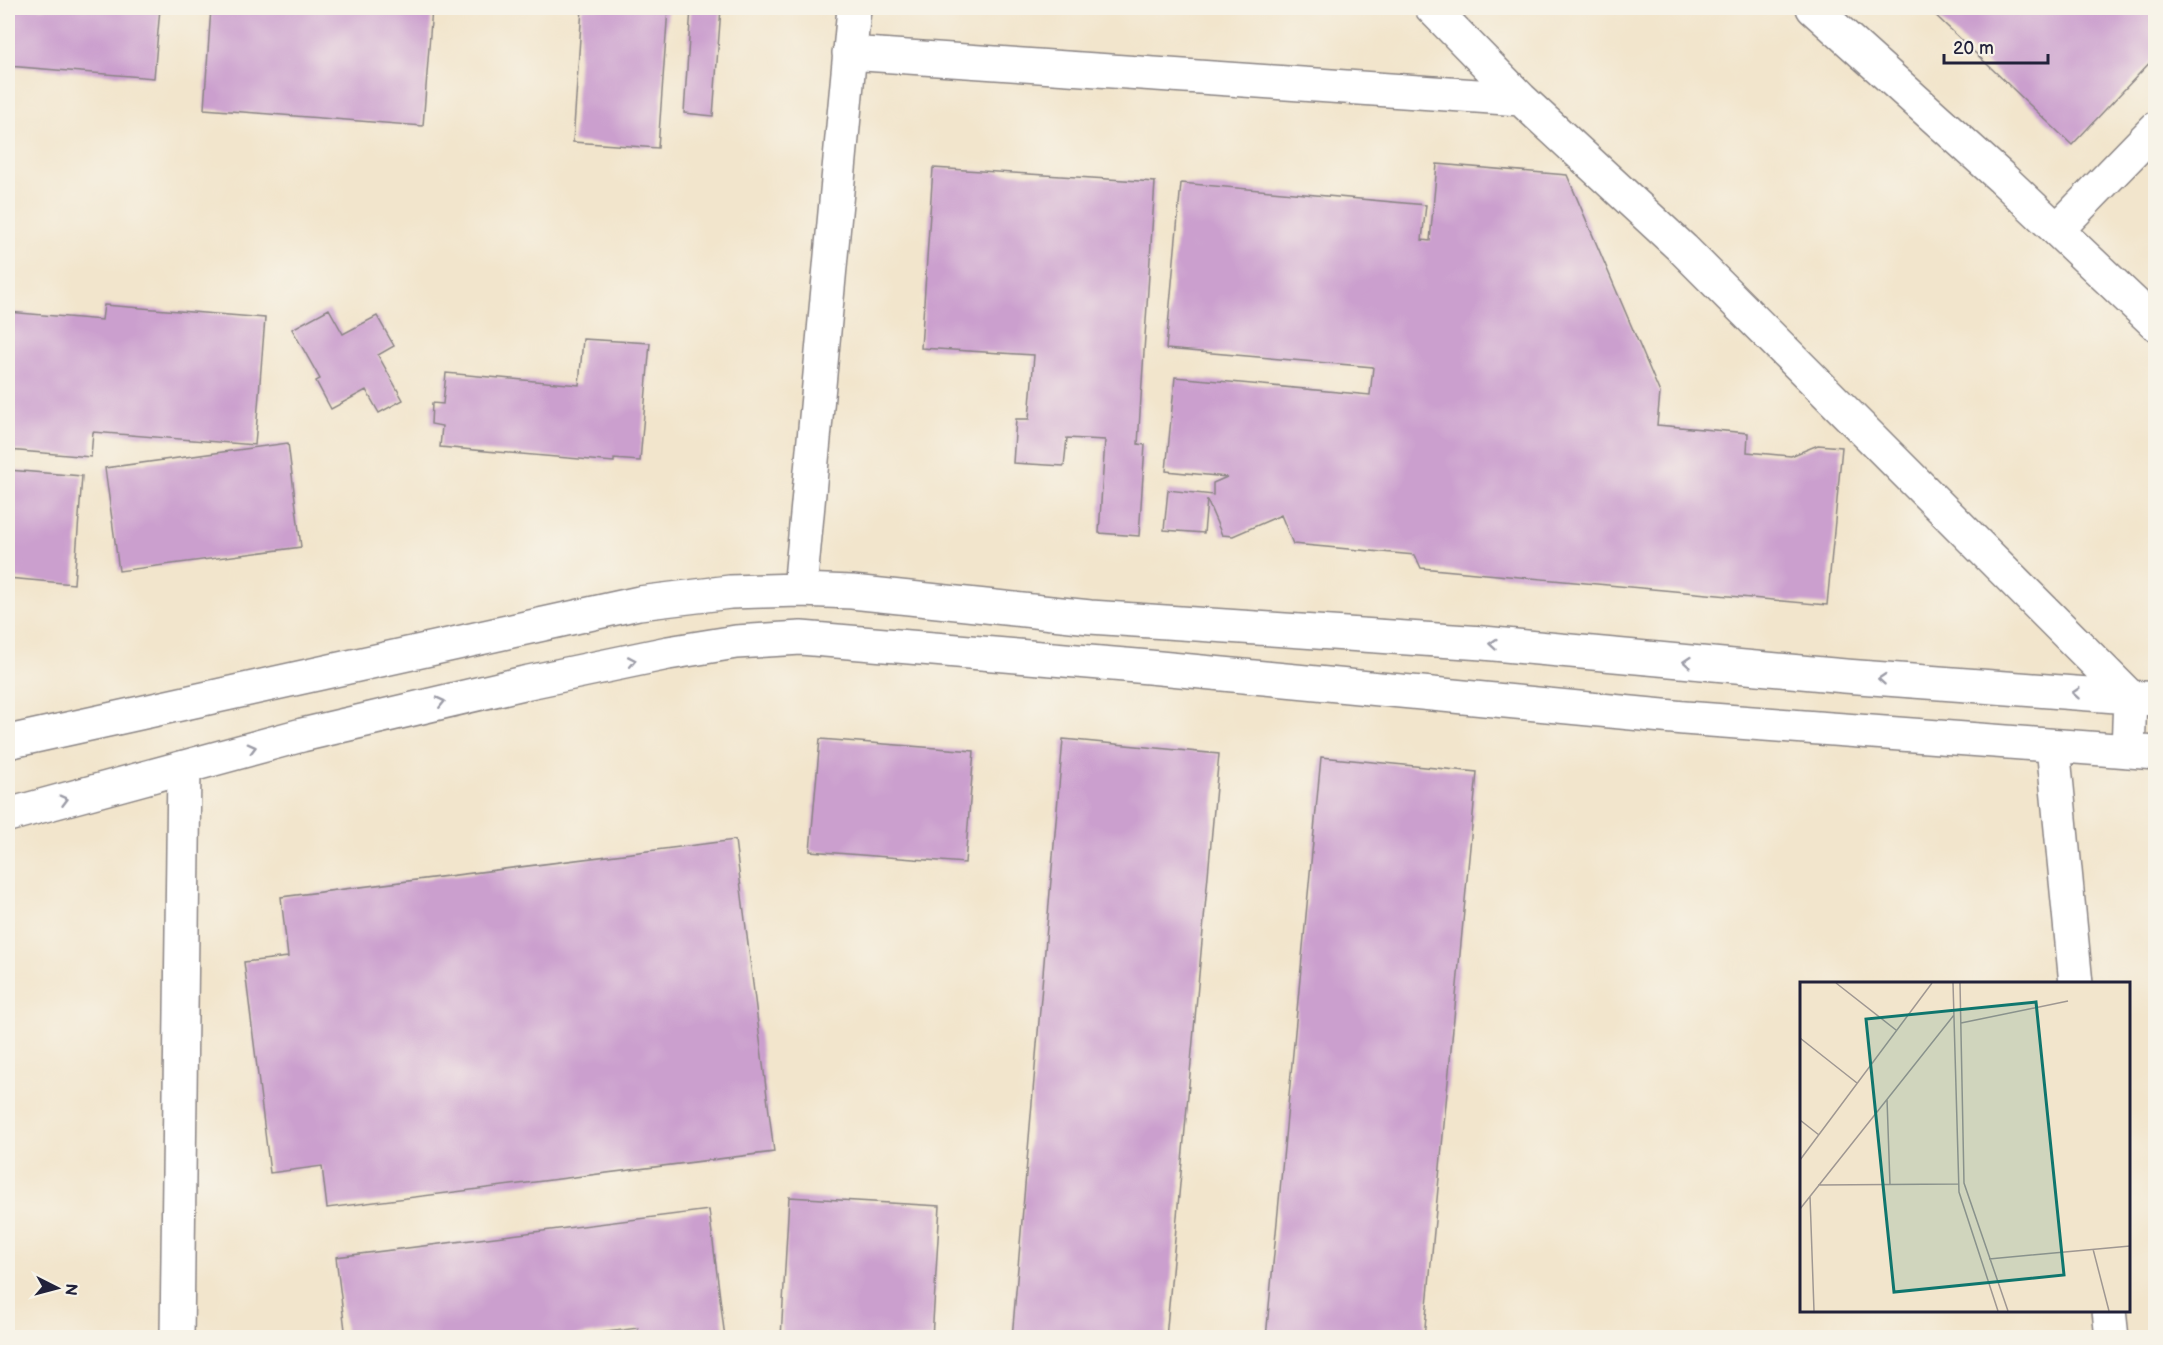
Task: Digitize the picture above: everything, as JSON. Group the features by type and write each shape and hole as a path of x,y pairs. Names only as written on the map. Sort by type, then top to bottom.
{"street":[{"path":"800,590 854,8"},
{"path":"8,815 302,735 524,683 668,653 736,642 801,638 1126,664 1684,718 2142,752 2143,698 1683,249 1521,99 1432,8"},
{"path":"1813,8 2057,230 2156,324"},
{"path":"849,53 1521,99"},
{"path":"2057,230 2156,128"},
{"path":"8,742 639,603 730,592 800,590 852,592 1090,617 1483,643 1845,676 2143,698"},
{"path":"2053,746 2076,982"},
{"path":"177,1338 184,767"},
{"path":"2109,1312 2112,1338"}],"building":[{"path":"8,8 160,8 154,78 8,66"},
{"path":"211,8 432,8 423,126 204,109"},
{"path":"582,8 668,8 658,148 573,142"},
{"path":"691,8 721,8 713,116 684,113"},
{"path":"1928,8 2156,8 2156,56 2072,145"},
{"path":"1437,164 1567,175 1660,393 1657,425 1748,433 1747,452 1791,456 1818,445 1842,447 1827,605 1421,568 1415,555 1293,544 1281,515 1233,536 1222,535 1207,500 1204,533 1164,530 1168,490 1213,495 1213,483 1227,477 1166,471 1175,377 1370,395 1373,367 1166,349 1181,183 1426,205 1422,240 1430,241"},
{"path":"933,168 1155,182 1138,444 1145,445 1139,536 1099,533 1105,440 1067,438 1064,466 1013,463 1016,419 1029,419 1034,355 921,348"},
{"path":"104,305 265,318 255,445 93,432 91,457 8,450 8,312 102,320"},
{"path":"329,309 343,334 377,316 394,346 378,355 403,400 379,413 366,390 331,409 316,381 320,379 292,329"},
{"path":"583,339 650,343 640,461 614,459 614,462 440,447 442,426 431,424 432,403 443,404 446,373 579,385"},
{"path":"288,443 301,547 119,571 105,468"},
{"path":"8,470 82,476 74,584 8,578"},
{"path":"820,739 974,751 965,863 810,851"},
{"path":"1063,739 1219,754 1166,1338 1012,1338"},
{"path":"1321,757 1477,772 1424,1338 1266,1338"},
{"path":"735,840 774,1152 327,1208 322,1166 270,1173 244,962 288,957 281,897"},
{"path":"789,1197 940,1206 932,1338 781,1338"},
{"path":"709,1210 725,1338 639,1338 638,1328 559,1338 346,1338 336,1257"}]}
